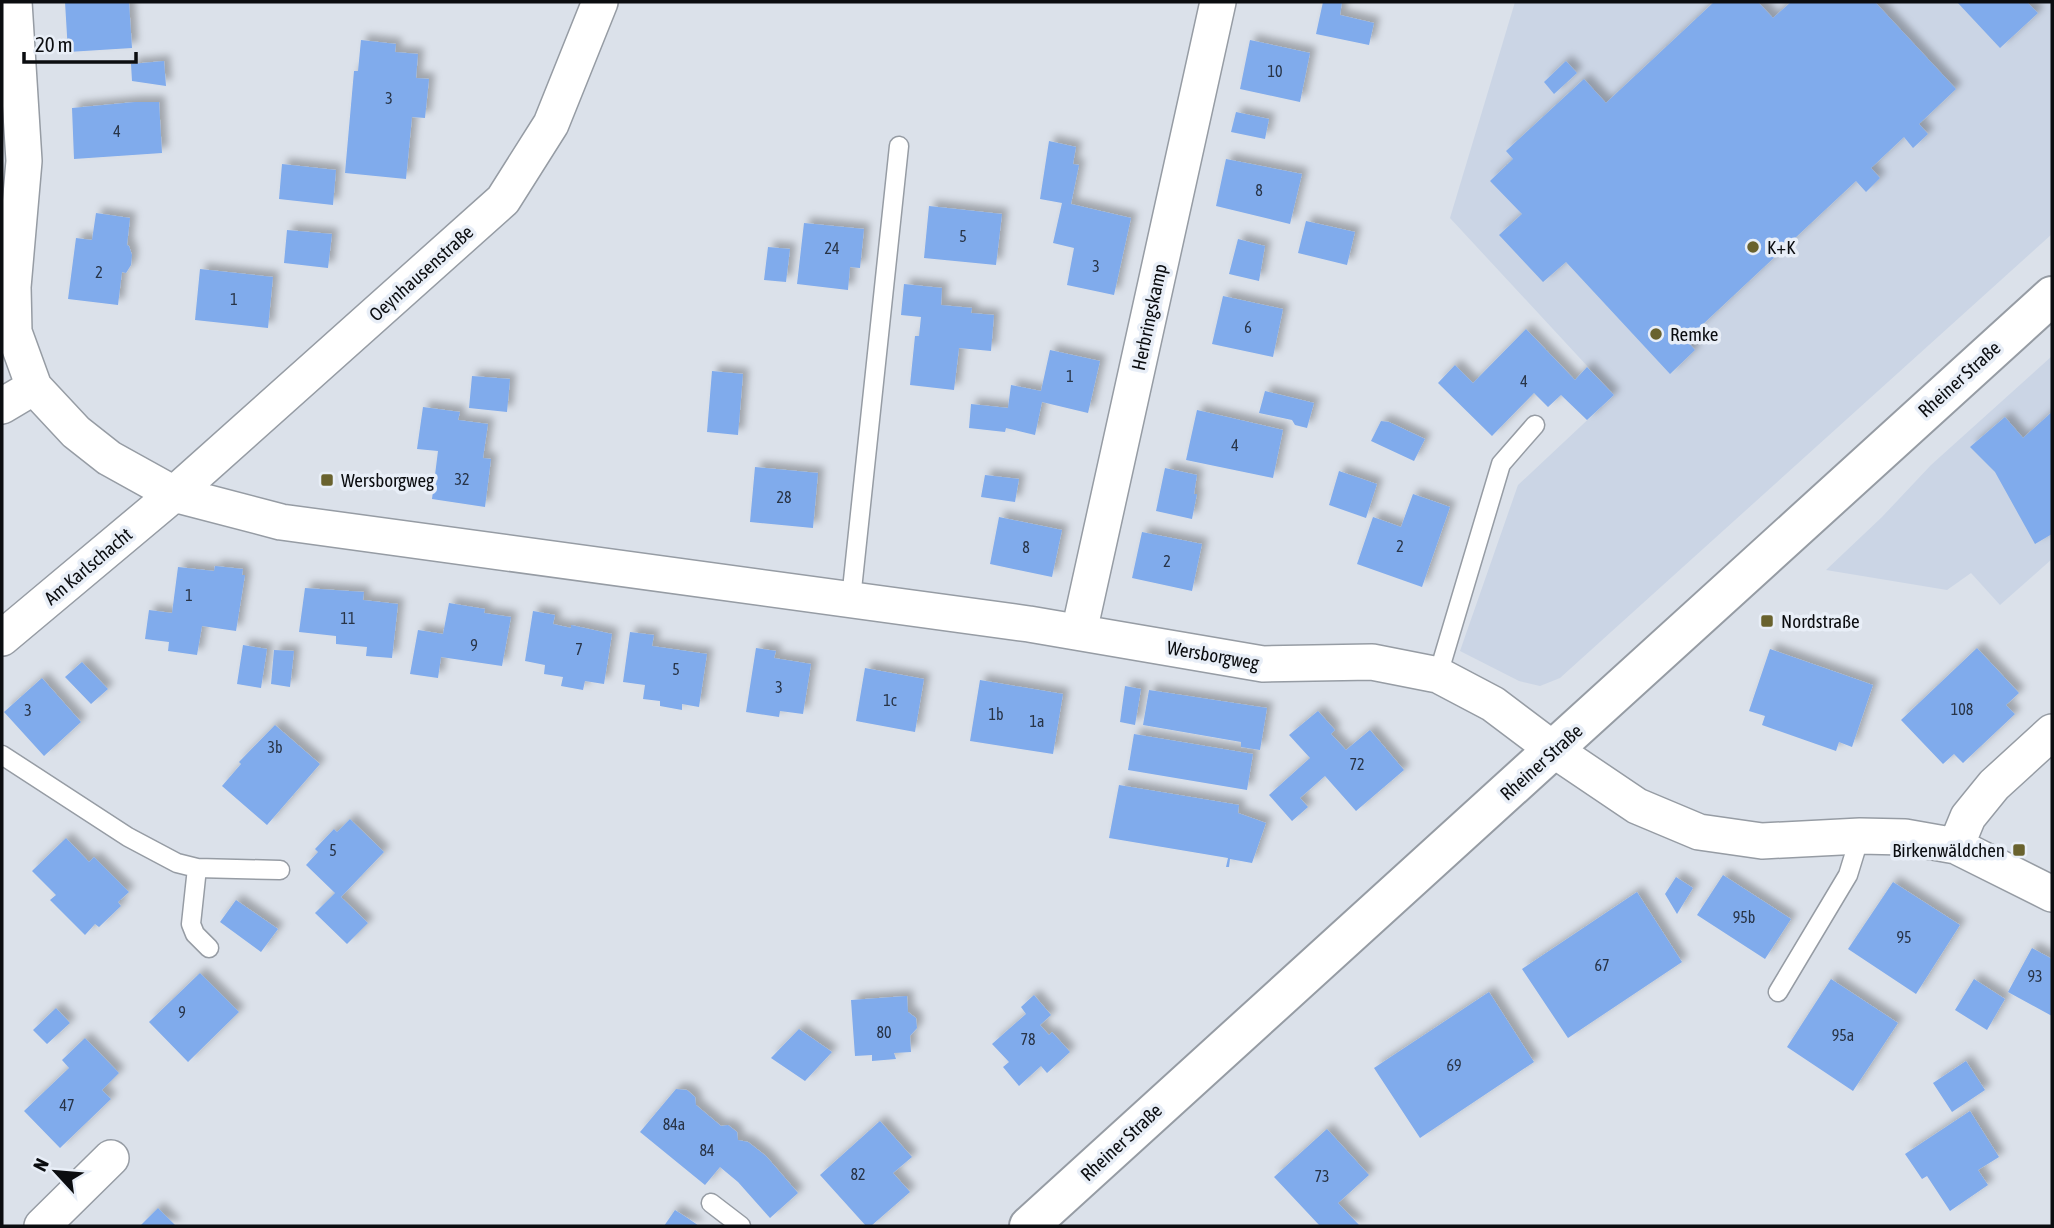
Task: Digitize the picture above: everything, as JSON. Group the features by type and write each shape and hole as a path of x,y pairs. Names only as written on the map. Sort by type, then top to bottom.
{"main road":[{"name":"Rheiner Straße","path":"1041,1222 2052,296"}],"street":[{"path":"2,406 34,387 14,332 13,287 24,161 14,2"},
{"name":"Oeynhausenstraße","path":"174,494 503,200 551,124 600,2"},
{"name":"Herbringskamp","path":"1079,632 1218,2"},
{"name":"Wersborgweg","path":"34,387 76,432 109,458 174,494 281,522 851,599 1079,632 1263,664 1373,663 1438,675 1493,704 1554,750"},
{"name":"Am Karlschacht","path":"2,638 174,494"},
{"path":"1956,846 1968,817 1994,785 2052,732"},
{"path":"1554,750 1637,806 1699,832 1762,841 1860,835 1905,837 1956,846 2052,894"},
{"path":"42,1226 111,1158"}],"lane":[{"path":"851,599 899,146"},
{"path":"1438,675 1501,464 1535,425"},
{"path":"2,755 128,837 177,863 197,869 280,870"},
{"path":"1778,992 1848,876 1860,835"},
{"path":"197,869 191,924 195,934 209,948"},
{"path":"711,1203 741,1226"}],"shaded area":[{"path":"1515,2 2052,2 2052,234 1560,678 1540,686 1519,681 1460,651 1518,485 1614,395 1450,218"},
{"path":"2052,356 2052,559 2000,605 1971,573 1947,590 1826,570 1882,517 1931,465"}],"building":[{"path":"65,2 129,2 132,48 68,52"},
{"path":"1323,2 1342,2 1340,15 1374,23 1369,45 1316,34"},
{"path":"1714,2 1758,2 1773,18 1791,2 1875,2 1956,89 1919,124 1928,134 1913,148 1904,137 1871,168 1880,178 1866,192 1856,181 1686,340 1695,350 1670,374 1566,262 1543,282 1499,235 1522,214 1490,181 1513,159 1506,151 1584,79 1606,103"},
{"path":"1957,2 2027,2 2038,13 2000,48"},
{"path":"361,40 396,44 395,52 418,54 416,78 429,79 425,118 412,117 406,179 345,173 354,71 358,71"},
{"path":"1250,40 1310,53 1300,102 1240,89"},
{"path":"164,61 166,86 132,81 131,64"},
{"path":"1566,61 1577,73 1554,94 1544,82"},
{"path":"159,102 162,153 74,159 72,108"},
{"path":"1236,112 1269,119 1265,139 1231,132"},
{"path":"1049,141 1076,147 1073,164 1079,165 1071,204 1131,218 1114,295 1067,285 1074,248 1053,243 1062,203 1040,199"},
{"path":"1226,159 1302,174 1290,224 1216,206"},
{"path":"282,164 336,170 333,205 279,199"},
{"path":"929,206 1002,214 996,265 924,258"},
{"path":"96,213 130,218 127,245 132,255 131,265 126,273 122,272 118,305 68,299 76,238 92,240"},
{"path":"1306,221 1355,232 1347,265 1298,253"},
{"path":"804,223 864,229 860,268 850,267 848,290 797,284"},
{"path":"287,230 332,234 328,268 284,263"},
{"path":"1238,239 1265,246 1259,281 1229,274"},
{"path":"768,247 790,249 786,282 764,280"},
{"path":"200,269 273,277 268,328 195,320"},
{"path":"904,284 942,288 941,305 972,308 971,313 994,315 991,351 959,348 954,390 910,385 915,336 919,336 921,317 901,315"},
{"path":"1223,296 1283,309 1273,357 1212,344"},
{"path":"1526,329 1575,380 1587,367 1614,395 1587,420 1561,395 1548,407 1534,393 1492,436 1438,383 1455,365 1473,383"},
{"path":"1050,350 1100,361 1088,413 1042,402 1035,435 1006,428 1005,432 969,428 971,404 1008,408 1011,385 1041,391"},
{"path":"712,371 743,374 738,435 707,432"},
{"path":"472,376 510,379 507,412 469,408"},
{"path":"1265,391 1314,403 1307,428 1295,425 1292,420 1259,413"},
{"path":"423,407 460,412 458,420 488,424 483,458 491,459 485,507 432,499 438,451 417,449"},
{"path":"1197,410 1283,430 1273,478 1186,460"},
{"path":"2052,412 2052,534 2035,544 1995,472 1970,447 2005,417 2023,438"},
{"path":"1381,421 1389,422 1425,439 1414,461 1371,441"},
{"path":"755,467 818,473 813,528 750,522"},
{"path":"1165,468 1197,475 1194,494 1197,494 1192,519 1156,511"},
{"path":"1339,471 1377,484 1366,518 1329,505"},
{"path":"985,475 1019,479 1015,502 981,497"},
{"path":"1413,494 1450,507 1422,587 1357,564 1373,517 1401,527"},
{"path":"999,517 1062,530 1052,577 990,564"},
{"path":"1142,532 1202,544 1192,591 1132,578"},
{"path":"215,566 243,569 242,575 245,575 236,631 202,626 197,655 168,651 169,642 145,639 149,610 172,613 178,567 214,571"},
{"path":"305,588 364,592 363,600 398,604 392,658 366,656 367,647 336,644 336,636 299,632"},
{"path":"449,603 511,617 502,666 441,657 438,678 410,674 418,630 443,634"},
{"path":"533,611 555,615 553,624 612,634 604,684 585,681 583,690 561,686 563,677 544,674 545,665 525,661"},
{"path":"630,632 654,635 652,646 707,654 699,707 682,704 682,710 660,706 660,701 643,699 645,685 623,682"},
{"path":"243,645 267,649 261,688 237,684"},
{"path":"756,648 776,651 774,658 811,664 803,714 780,711 779,717 746,712"},
{"path":"1977,648 2019,693 2006,705 2015,714 1963,763 1954,754 1943,764 1901,720"},
{"path":"1770,649 1873,685 1852,747 1839,742 1836,751 1762,725 1765,716 1749,711"},
{"path":"274,650 294,651 290,687 271,684"},
{"path":"82,662 108,689 91,704 65,677"},
{"path":"865,668 924,679 915,732 856,721"},
{"path":"42,678 81,722 44,756 4,712"},
{"path":"980,680 1063,694 1053,754 970,741"},
{"path":"1125,686 1141,689 1135,725 1120,722"},
{"path":"1149,690 1267,708 1260,750 1241,747 1241,742 1143,725"},
{"path":"1318,711 1335,730 1331,734 1346,750 1370,730 1404,770 1356,811 1325,776 1300,798 1308,807 1292,821 1269,795 1310,758 1289,735"},
{"path":"275,725 320,764 267,825 222,786 241,764 239,762"},
{"path":"1134,734 1253,754 1247,790 1128,770"},
{"path":"1119,785 1239,805 1238,813 1266,823 1252,863 1230,859 1229,867 1226,867 1228,858 1109,838"},
{"path":"350,819 384,852 341,897 368,923 347,944 315,913 335,893 306,865 318,852 315,849 334,829 337,832"},
{"path":"66,838 89,862 94,857 129,892 118,902 121,906 99,927 95,924 85,935 50,900 56,895 32,871"},
{"path":"1723,875 1791,919 1765,959 1697,915"},
{"path":"1676,877 1693,888 1677,914 1665,894"},
{"path":"1893,882 1960,925 1916,994 1848,949"},
{"path":"1637,892 1682,962 1568,1038 1522,969"},
{"path":"236,900 278,929 261,952 220,922"},
{"path":"2032,948 2052,959 2052,1016 2008,992"},
{"path":"200,973 239,1012 188,1062 149,1022"},
{"path":"1831,979 1898,1023 1853,1091 1787,1047"},
{"path":"1974,979 2005,999 1987,1030 1955,1010"},
{"path":"1489,992 1534,1062 1420,1138 1374,1068"},
{"path":"1034,995 1051,1015 1040,1025 1049,1035 1052,1032 1070,1052 1047,1073 1041,1066 1019,1086 1003,1067 1009,1062 992,1044 1026,1014 1021,1007"},
{"path":"907,996 908,1012 916,1018 917,1028 910,1036 911,1052 894,1053 896,1059 872,1061 872,1055 855,1056 851,1000"},
{"path":"56,1008 70,1023 47,1044 33,1030"},
{"path":"799,1029 832,1052 805,1081 771,1058"},
{"path":"85,1038 119,1073 102,1090 111,1099 60,1148 24,1111 69,1068 62,1060"},
{"path":"1966,1061 1985,1090 1952,1112 1933,1083"},
{"path":"676,1089 687,1090 695,1097 696,1105 721,1126 728,1125 737,1132 738,1140 748,1142 766,1156 798,1193 770,1218 738,1182 720,1167 705,1185 640,1132"},
{"path":"1970,1111 1999,1157 1978,1170 1988,1185 1950,1211 1927,1176 1922,1179 1905,1154"},
{"path":"880,1121 912,1157 893,1173 910,1192 871,1226 866,1226 820,1175"},
{"path":"1327,1129 1369,1175 1338,1203 1360,1226 1320,1226 1274,1177"},
{"path":"158,1208 176,1226 140,1226"},
{"path":"675,1210 689,1219 699,1226 664,1226"}],"place":[{"name":"K+K","path":"1753,247"},
{"name":"Remke","path":"1656,334"},
{"name":"Wersborgweg","path":"327,480"},
{"name":"Nordstraße","path":"1767,621"},
{"name":"Birkenwäldchen","path":"2019,850"}]}
